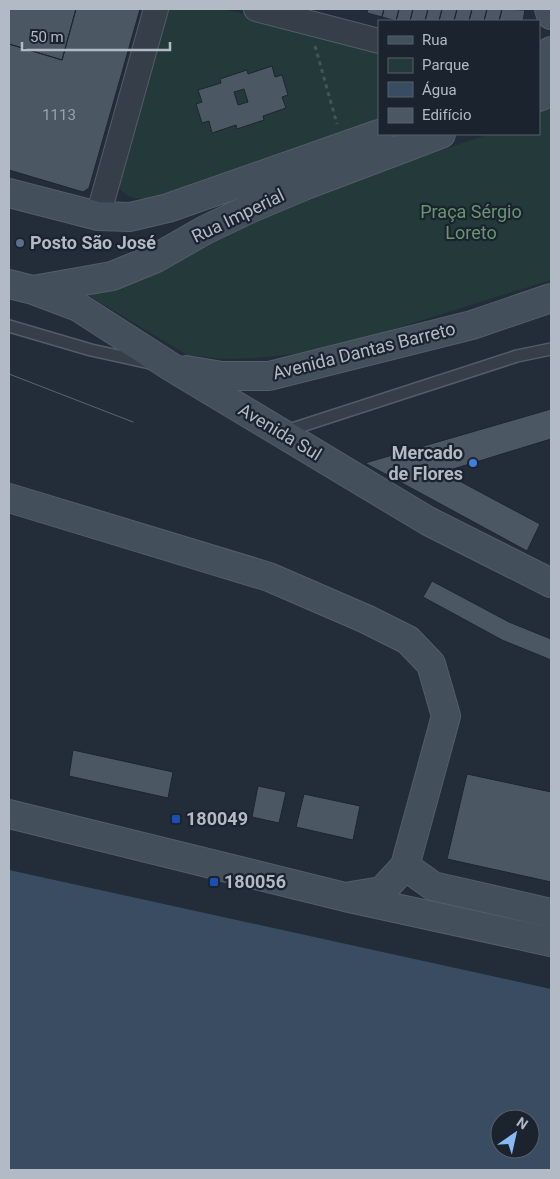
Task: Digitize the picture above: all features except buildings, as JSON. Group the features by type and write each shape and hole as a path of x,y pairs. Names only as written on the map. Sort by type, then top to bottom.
{"main road":[{"path":"549,9 551,15"},
{"path":"540,74 551,51"},
{"name":"Rua Imperial","path":"9,193 98,216 130,217 168,208 378,134"},
{"name":"Rua Imperial","path":"21,287 112,276 156,258 205,230 249,209 306,185 438,135"},
{"name":"Avenida Sul","path":"21,287 78,308 173,368 428,521 551,583"},
{"name":"Avenida Dantas Barreto","path":"173,368 222,376 269,376 472,325 551,298"},
{"path":"9,498 269,577 366,619 408,640 431,664 446,716 404,866 382,891 345,897"},
{"path":"9,814 345,897 551,942"},
{"path":"404,866 433,886 551,913"}],"street":[{"path":"98,216 156,9"},
{"path":"256,9 378,41"}],"lane":[{"path":"9,326 90,350 173,368"},
{"path":"281,432 518,356 551,349"}],"path":[{"path":"308,22 343,146"}],"green space":[{"path":"166,9 223,9 378,47 378,124 164,198 131,197 125,194 117,183"},
{"name":"Praça Sérgio Loreto","path":"551,107 551,280 346,344 302,353 256,358 223,359 187,355 91,297 91,294 208,240 349,182 486,135 540,135 540,110"}],"water":[{"path":"9,870 551,989 551,1170 9,1170"}],"tram line":[{"path":"9,374 133,422"}],"place":[{"name":"Posto São José","path":"20,243"},
{"name":"Mercado de Flores","path":"473,463"},
{"name":"180049","path":"176,819"},
{"name":"180056","path":"214,882"}]}
